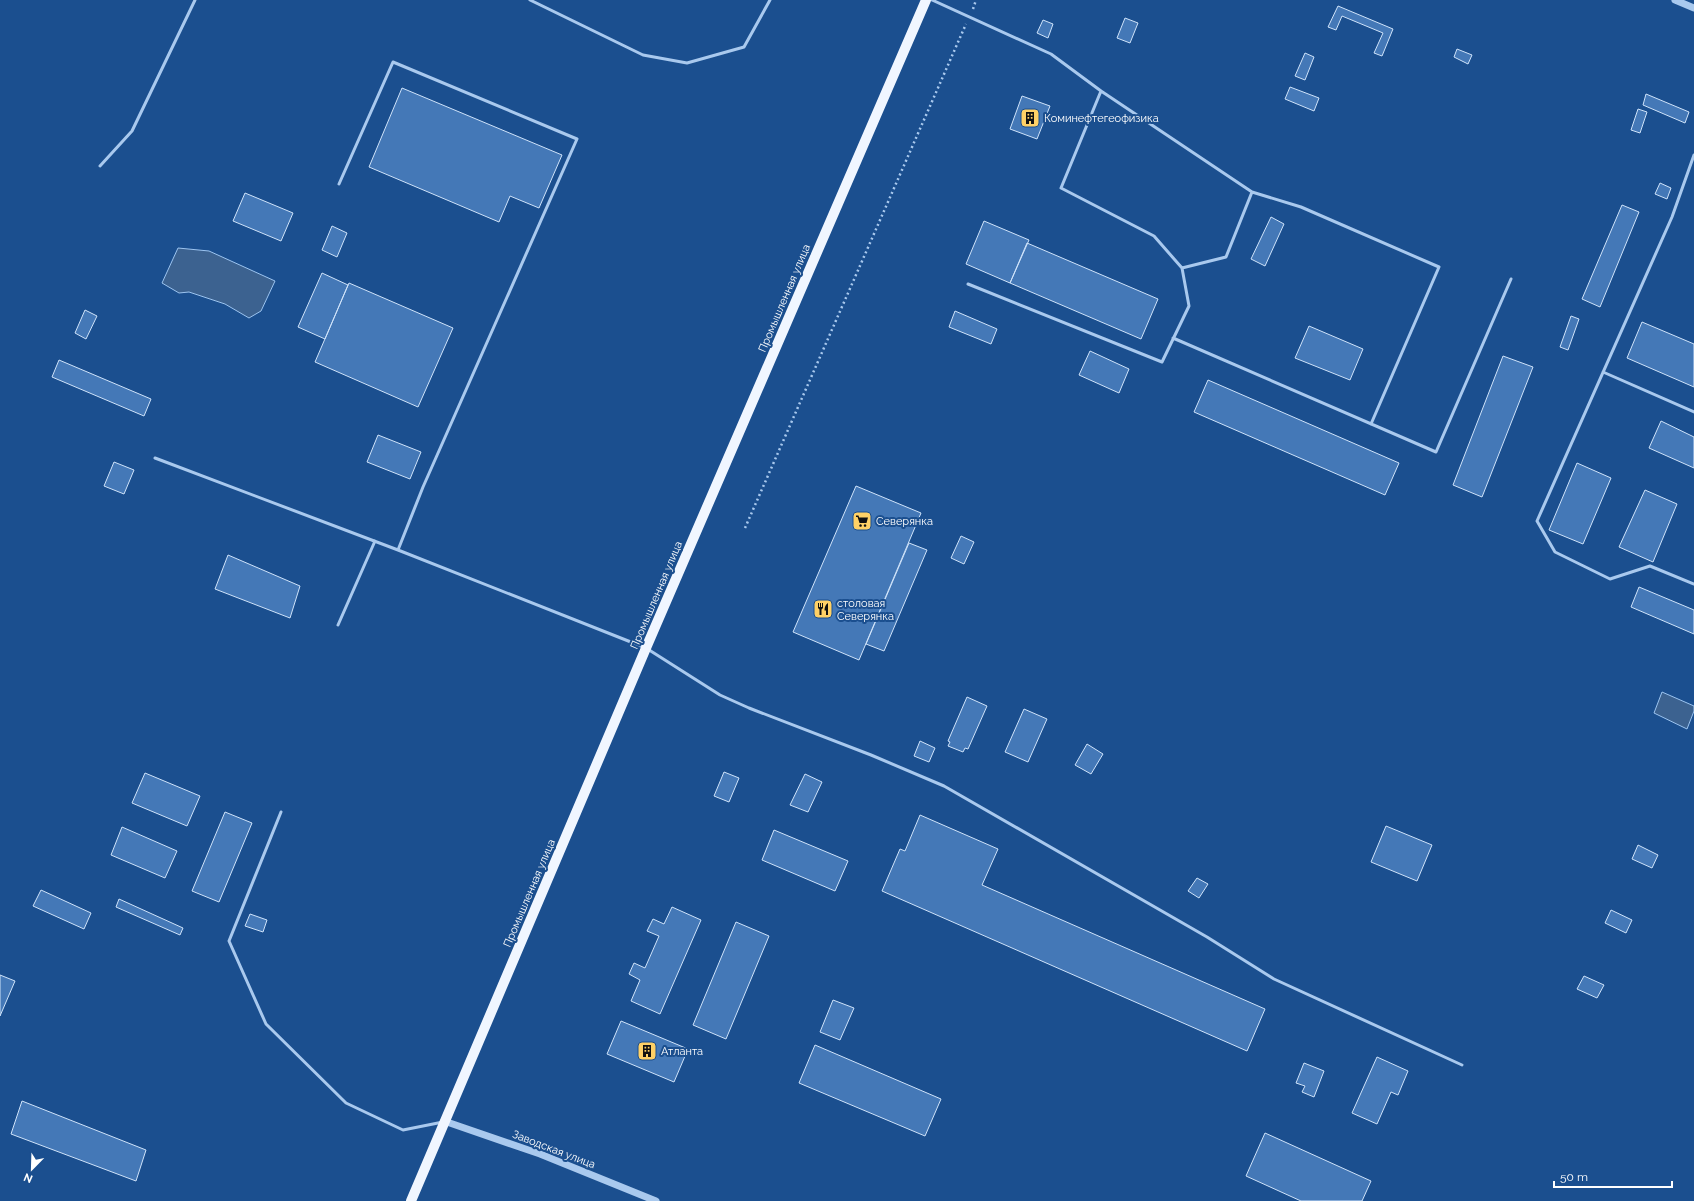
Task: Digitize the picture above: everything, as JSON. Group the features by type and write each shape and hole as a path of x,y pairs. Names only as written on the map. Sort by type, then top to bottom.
{"main road":[{"name":"Промышленная улица","path":"411,1201 646,648 926,0"}],"street":[{"path":"1675,0 1694,8"},
{"name":"Заводская улица","path":"444,1121 540,1154 656,1201"}],"lane":[{"path":"100,166 132,131 195,0"},
{"path":"530,0 643,55 687,63 744,48 770,0"},
{"path":"932,0 1051,54 1101,90 1252,192 1301,207 1439,267 1371,424"},
{"path":"339,184 393,62 577,139 423,487 398,550"},
{"path":"968,284 1162,362 1189,306 1182,268 1154,236 1061,188 1101,90"},
{"path":"1694,155 1672,217 1537,521 1555,552 1610,580 1650,566 1694,584"},
{"path":"1182,268 1226,257 1252,192"},
{"path":"1174,338 1436,452 1511,279"},
{"path":"1603,372 1694,412"},
{"path":"155,458 375,541 646,648 720,695 749,708 871,755 944,786 1207,937 1274,979 1462,1065"},
{"path":"338,625 375,541"},
{"path":"281,812 229,941 266,1024 346,1103 403,1130 444,1121"}],"path":[{"path":"745,528 976,0"}],"water":[{"path":"178,248 209,251 275,281 261,311 249,318 225,304 189,292 179,293 162,283"},
{"path":"1662,692 1694,706 1694,711 1687,729 1654,713"}],"building":[{"path":"1338,6 1393,29 1382,56 1374,53 1383,33 1342,16 1336,30 1328,27"},
{"path":"1125,18 1138,23 1130,43 1117,38"},
{"path":"1043,20 1053,24 1048,38 1037,33"},
{"path":"1457,49 1472,55 1468,64 1454,57"},
{"path":"1305,53 1314,57 1305,80 1295,76"},
{"path":"1290,87 1319,98 1314,111 1285,99"},
{"path":"402,88 562,155 539,208 510,196 499,222 369,167"},
{"path":"1646,94 1689,112 1685,123 1643,105"},
{"name":"Коминефтегеофизика","path":"1022,96 1050,106 1037,139 1010,129"},
{"path":"1638,109 1647,112 1640,133 1631,130"},
{"path":"1660,183 1671,188 1667,199 1655,194"},
{"path":"245,193 293,213 281,241 233,221"},
{"path":"1622,205 1639,212 1600,307 1582,299"},
{"path":"1271,217 1284,224 1265,266 1251,259"},
{"path":"984,221 1029,240 1010,283 966,264"},
{"path":"332,226 347,233 337,257 322,250"},
{"path":"1027,243 1158,299 1141,339 1010,283"},
{"path":"322,273 348,285 325,339 298,327"},
{"path":"349,283 453,328 418,407 315,362"},
{"path":"85,310 97,316 86,339 75,333"},
{"path":"955,311 997,329 991,344 949,327"},
{"path":"1571,316 1579,319 1568,350 1560,347"},
{"path":"1642,322 1694,344 1694,387 1627,358"},
{"path":"1309,326 1363,349 1350,380 1295,358"},
{"path":"1090,351 1129,369 1119,393 1079,375"},
{"path":"1503,356 1533,367 1482,497 1453,485"},
{"path":"59,360 151,399 144,416 52,377"},
{"path":"1208,380 1399,463 1385,495 1194,412"},
{"path":"1661,421 1694,437 1694,468 1649,448"},
{"path":"378,435 421,452 410,479 367,462"},
{"path":"114,462 134,470 124,494 104,486"},
{"path":"1577,463 1611,478 1583,544 1549,530"},
{"path":"856,486 921,513 859,660 793,632"},
{"path":"1645,490 1677,504 1653,562 1619,547"},
{"path":"961,536 974,542 964,564 951,558"},
{"path":"909,543 927,550 884,651 866,644"},
{"path":"228,555 300,586 290,618 215,589"},
{"path":"1639,587 1694,610 1694,634 1631,607"},
{"path":"967,697 987,706 968,749 965,748 963,752 948,746 950,742 948,741"},
{"path":"1024,709 1047,719 1028,762 1005,752"},
{"path":"920,741 935,748 929,762 914,756"},
{"path":"1087,744 1103,754 1091,774 1075,765"},
{"path":"724,772 739,778 729,802 714,796"},
{"path":"145,773 200,796 187,826 132,803"},
{"path":"805,774 822,782 808,812 790,805"},
{"path":"225,812 252,823 219,902 192,891"},
{"path":"920,815 998,849 982,885 1265,1009 1247,1051 882,891 900,849 905,851"},
{"path":"1386,826 1432,845 1417,881 1371,862"},
{"path":"122,827 177,851 165,878 111,855"},
{"path":"774,830 848,861 835,891 762,860"},
{"path":"1638,845 1658,855 1652,868 1632,859"},
{"path":"1197,878 1208,884 1199,898 1188,891"},
{"path":"41,890 91,913 84,929 33,906"},
{"path":"119,899 183,928 180,935 116,907"},
{"path":"672,907 701,920 660,1014 631,1001 640,980 629,974 634,963 645,968 659,936 647,931 653,919 664,924"},
{"path":"1611,910 1632,920 1626,933 1605,923"},
{"path":"250,914 267,920 263,932 245,926"},
{"path":"736,922 769,936 726,1039 693,1025"},
{"path":"0,975 15,981 0,1016"},
{"path":"1584,976 1604,985 1597,998 1577,989"},
{"path":"833,1000 854,1008 840,1040 820,1032"},
{"name":"Атланта","path":"621,1021 688,1049 674,1082 607,1054"},
{"path":"815,1045 941,1099 925,1136 799,1083"},
{"path":"1377,1057 1408,1071 1398,1095 1391,1092 1377,1124 1352,1113"},
{"path":"1304,1063 1324,1071 1314,1097 1302,1092 1305,1086 1296,1083"},
{"path":"22,1101 146,1150 136,1181 11,1134"},
{"path":"1265,1133 1371,1181 1362,1201 1301,1201 1246,1176"}],"place":[{"name":"Коминефтегеофизика","path":"1030,118"},
{"name":"Северянка","path":"862,521"},
{"name":"столовая Северянка","path":"823,609"},
{"name":"Атланта","path":"647,1051"}]}
